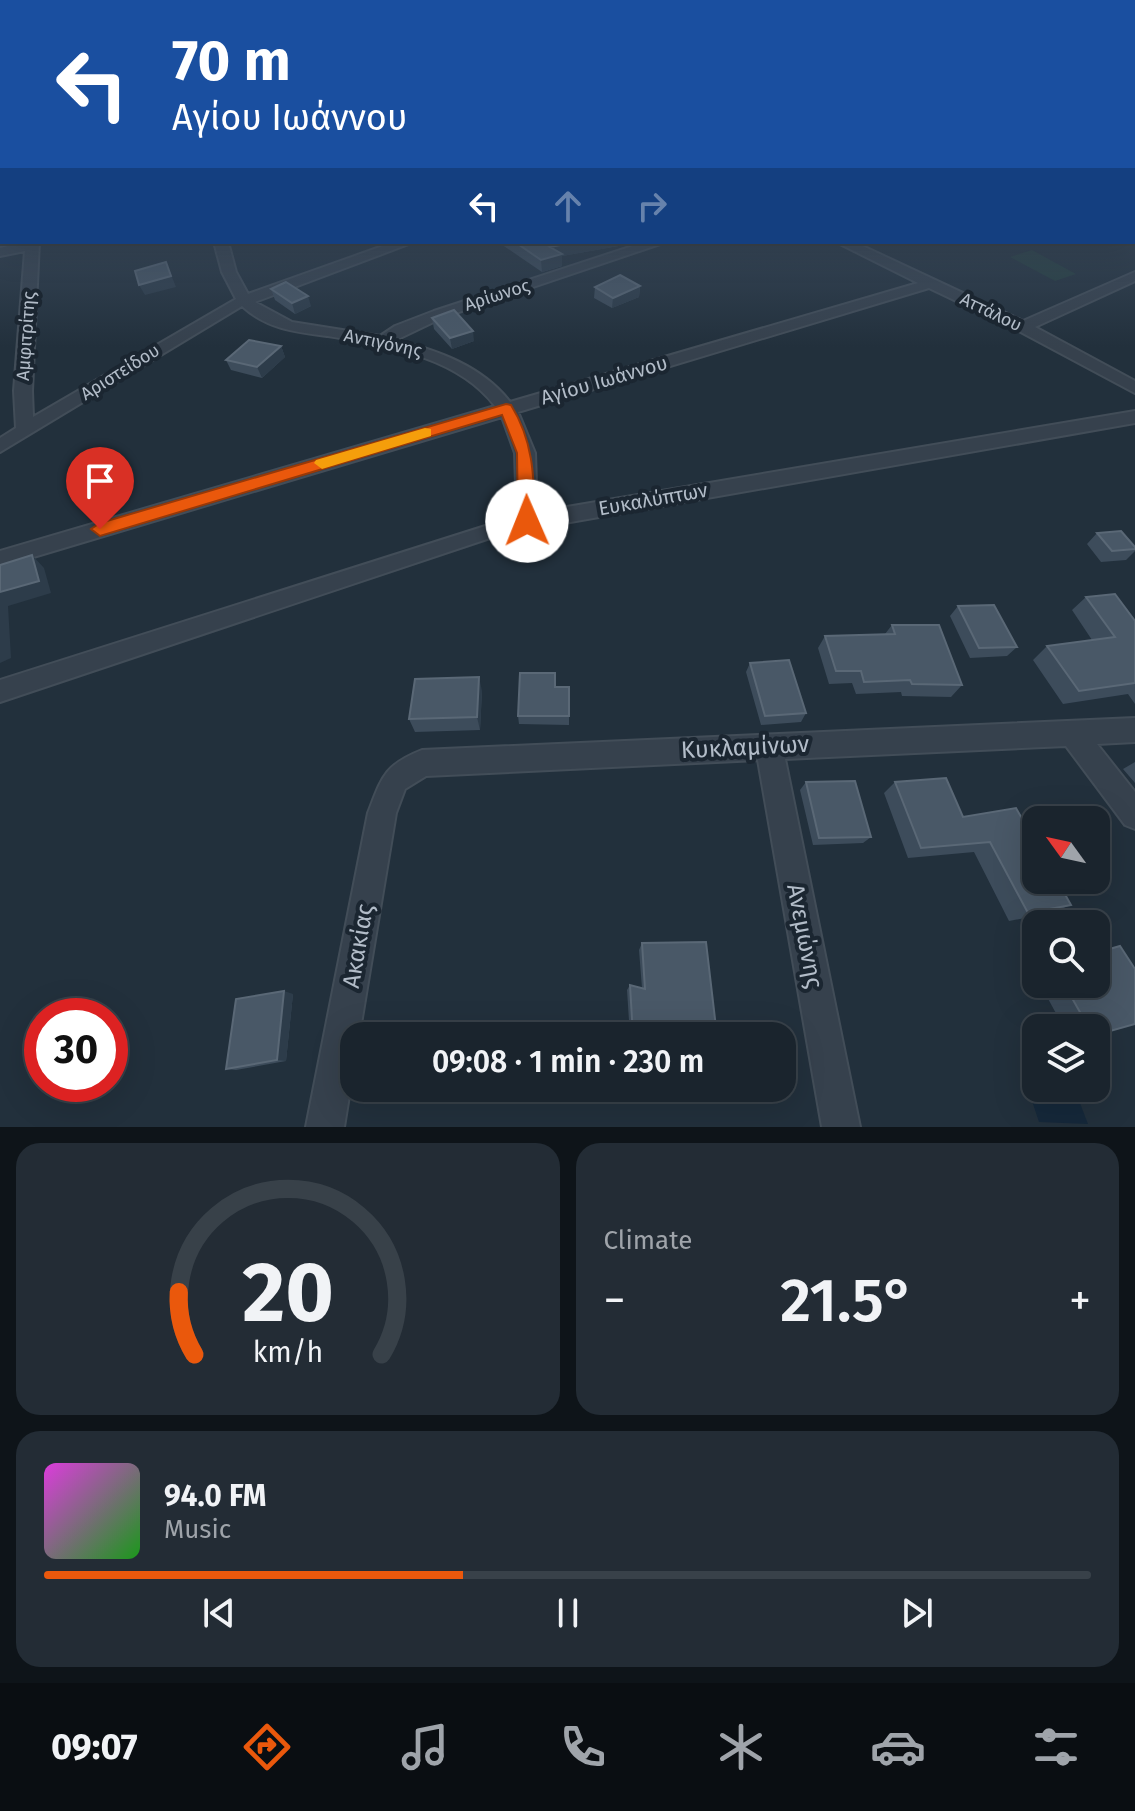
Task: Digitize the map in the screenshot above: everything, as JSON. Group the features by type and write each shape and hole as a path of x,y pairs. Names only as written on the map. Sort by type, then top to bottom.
{"street":[{"path":"0,252 32,244"},
{"name":"Αμφιτρίτης","path":"25,431 23,391 32,244"},
{"path":"222,244 232,285 241,300"},
{"name":"Αριστείδου","path":"0,446 241,300 401,244"},
{"name":"Αρίωνος","path":"384,341 401,329 439,314 653,244"},
{"name":"Αττάλου","path":"855,244 1023,327 1135,388"},
{"path":"1023,327 1135,276"},
{"name":"Αγίου Ιωάννου","path":"0,559 932,283"},
{"name":"Αντιγόνης","path":"241,300 282,324 416,348 444,359 484,386 506,409 517,428 525,453 527,521"},
{"name":"Ευκαλύπτων","path":"0,691 487,529 1135,417"},
{"name":"Κυκλαμίνων","path":"382,813 395,780 422,763 1135,730"},
{"path":"1072,733 1135,815"},
{"name":"Ανεμώνης","path":"769,746 841,1127"},
{"name":"Ακακίας","path":"325,1127 382,813"}],"green space":[{"path":"1032,250 1076,274 1055,281 1010,257"}],"water":[{"path":"1032,1102 1080,1102 1088,1124 1039,1122"}],"building":[{"path":"518,244 566,244 550,247 562,254 541,260"},
{"path":"166,262 171,276 139,285 135,271"},
{"path":"620,275 640,286 613,298 595,287"},
{"path":"286,282 308,296 292,303 271,289"},
{"path":"454,310 473,331 450,338 432,318"},
{"path":"249,340 281,346 257,367 226,360"},
{"path":"1121,531 1135,549 1112,551 1097,533"},
{"path":"32,555 39,581 0,592 0,565"},
{"path":"1115,594 1135,621 1135,683 1079,691 1047,646 1115,637 1086,597"},
{"path":"994,605 1017,647 979,648 958,606"},
{"path":"892,625 939,625 962,685 912,684 910,680 864,682 861,671 836,671 825,636 895,634"},
{"path":"789,660 806,713 765,716 750,663"},
{"path":"520,673 555,673 555,687 569,687 569,716 518,716"},
{"path":"479,677 477,717 409,719 415,679"},
{"path":"946,778 963,817 1016,808 1022,818 1022,894 1065,894 1071,905 1026,910 990,842 921,848 895,782"},
{"path":"855,781 871,837 819,838 806,782"},
{"path":"706,942 715,1022 632,1022 630,985 645,989 642,943"},
{"path":"1120,946 1135,969 1135,1024 1110,1031 1110,1014 1081,1014 1072,998 1110,998 1110,949"},
{"path":"284,991 277,1060 226,1069 236,999"}],"slow traffic":[{"path":"322,463 425,433"}],"route":[{"path":"100,529 506,409 517,428 525,453 527,521"}]}
